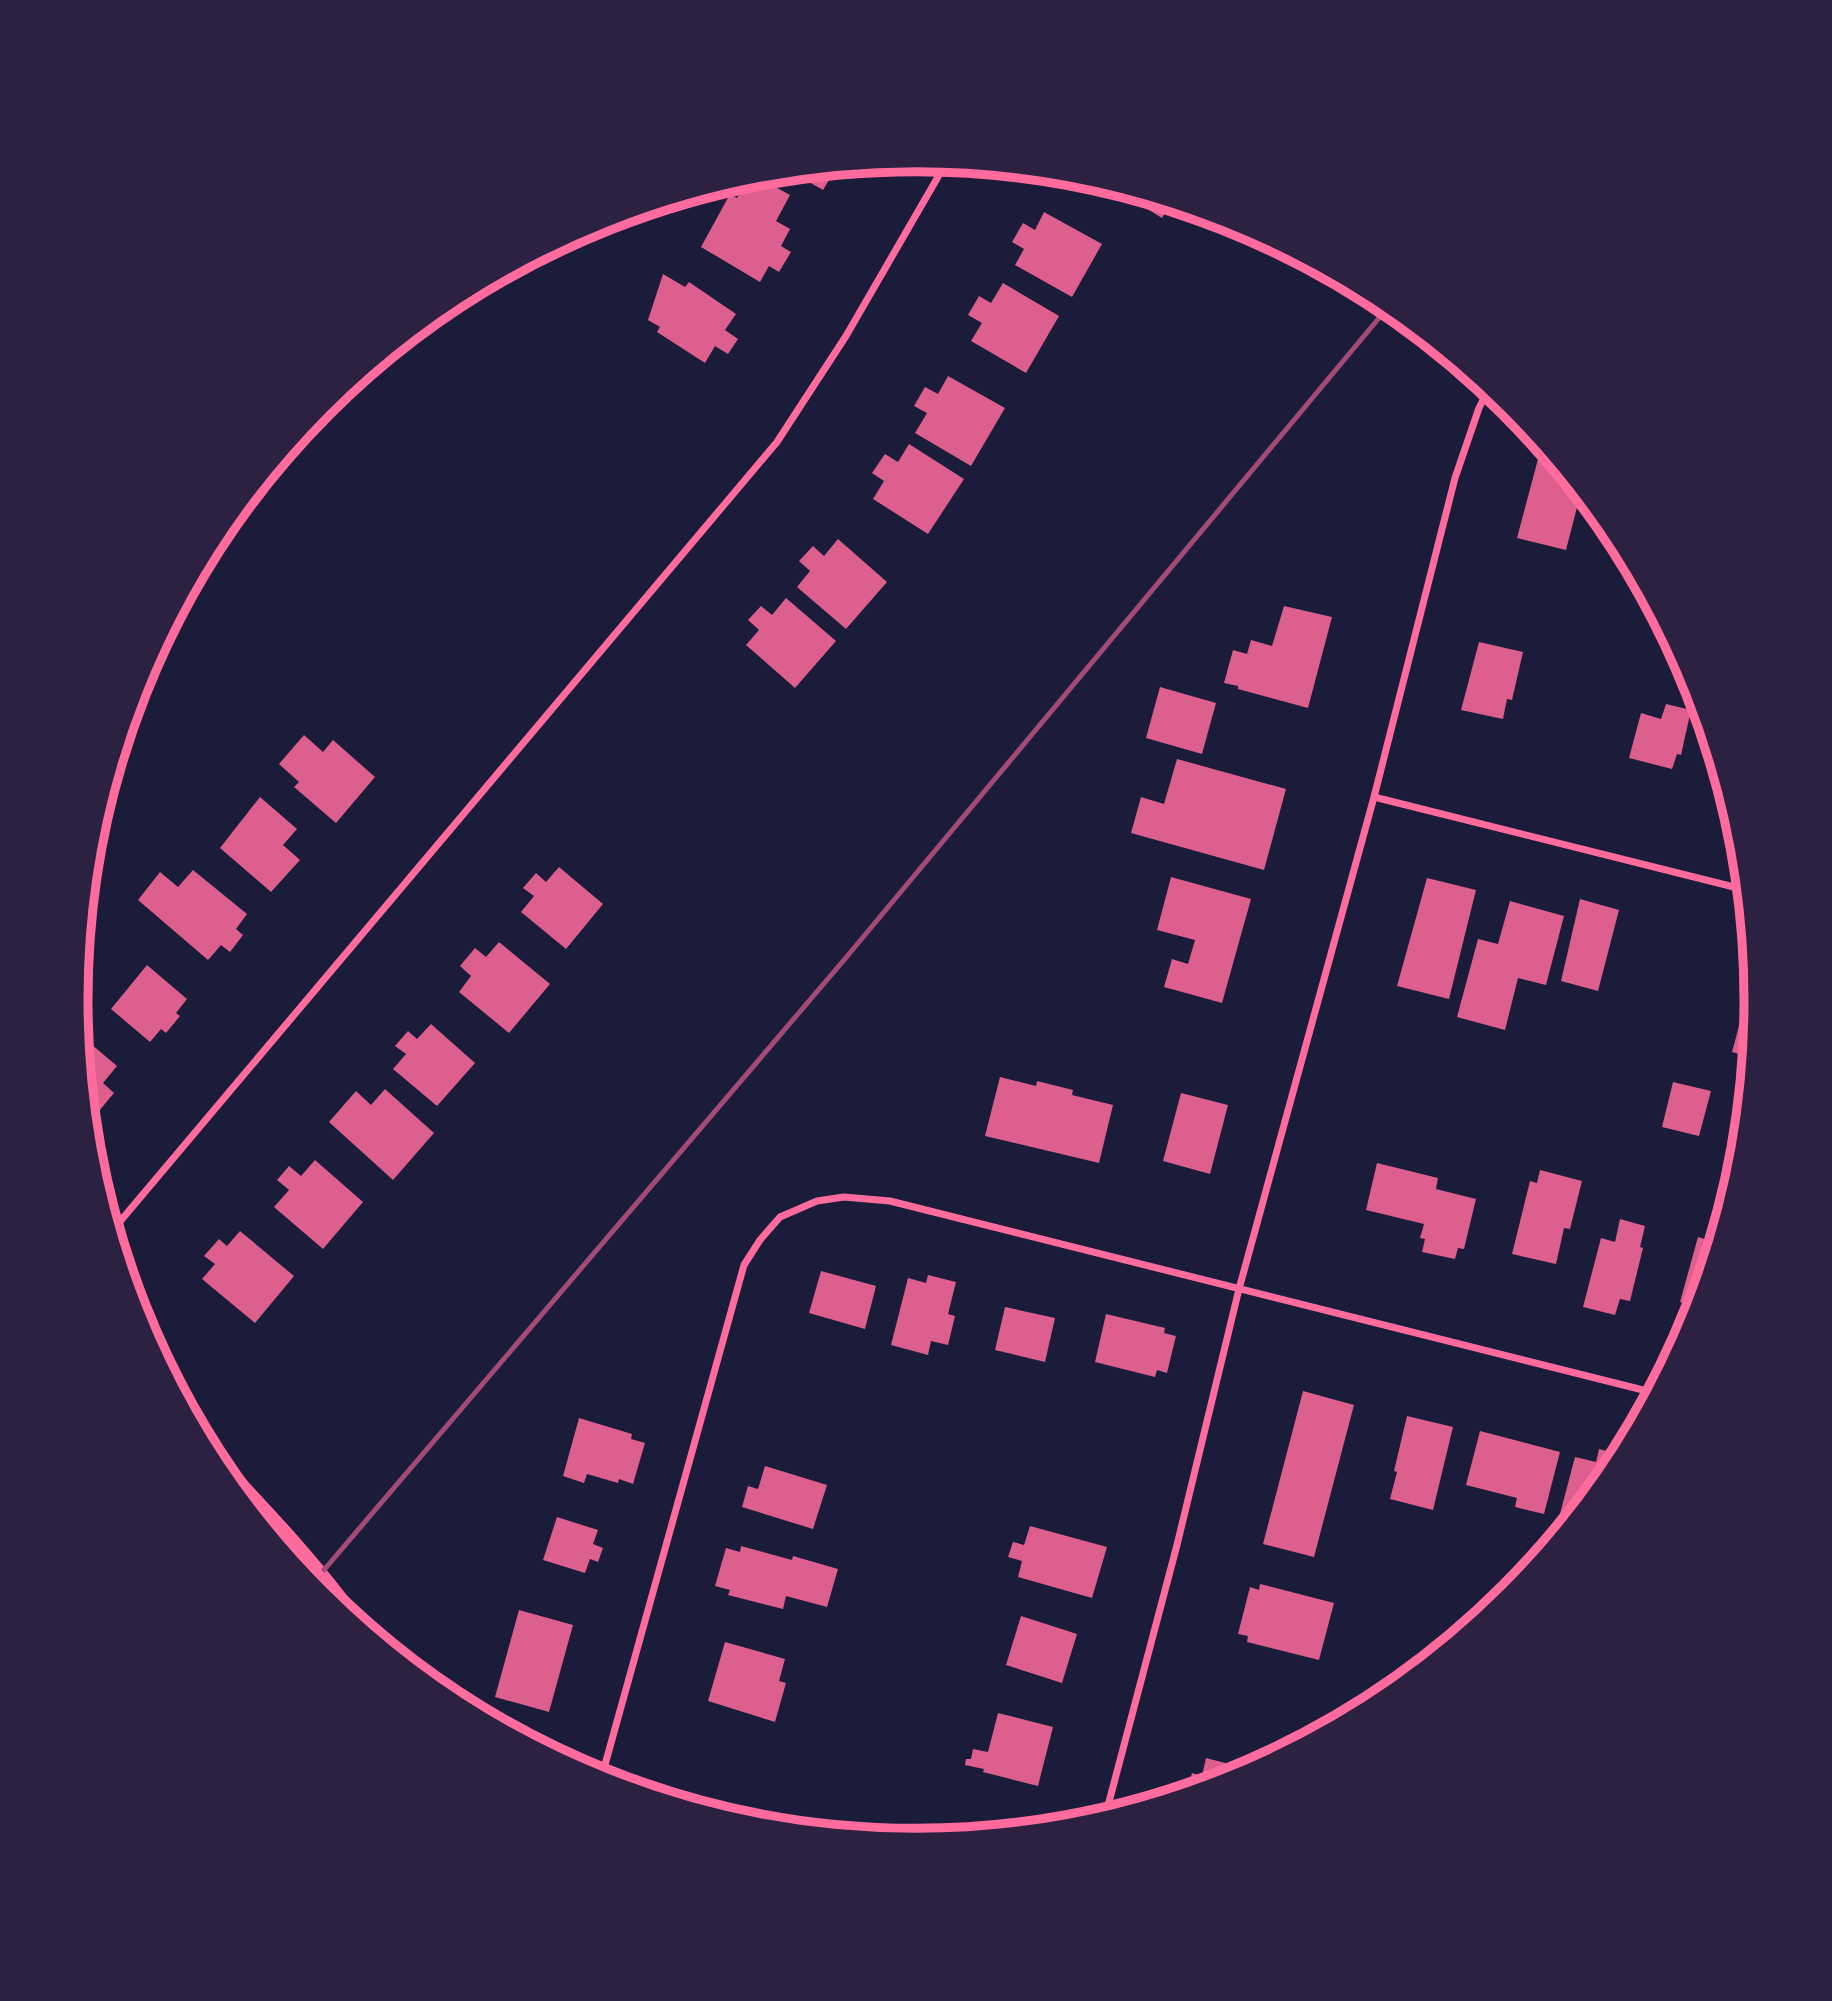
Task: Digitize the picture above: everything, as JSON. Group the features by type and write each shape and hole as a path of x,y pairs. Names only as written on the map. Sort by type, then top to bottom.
{"street":[{"path":"118,1223 776,442 846,336 940,173"},
{"path":"1108,1806 1177,1545 1239,1289 1374,797 1455,478 1484,398"},
{"path":"1374,797 1736,888"},
{"path":"604,1768 744,1265 760,1240 780,1217 817,1201 844,1197 890,1201 1647,1391"},
{"path":"249,1491 339,1594"}],"building":[{"path":"831,177 823,190 804,180"},
{"path":"772,185 790,195 776,221 790,229 781,246 791,252 779,272 769,266 760,282 701,247 730,194 737,198 741,191"},
{"path":"1135,202 1166,211 1162,218"},
{"path":"1044,212 1102,244 1072,297 1015,265 1024,249 1012,242 1023,223 1035,230"},
{"path":"663,274 685,287 689,282 736,314 725,330 738,339 728,354 715,346 705,363 657,332 660,327 648,320"},
{"path":"1003,283 1059,316 1026,373 971,341 982,323 968,315 979,296 991,303"},
{"path":"948,376 1005,408 971,466 915,433 927,413 914,406 925,387 938,394"},
{"path":"909,444 964,479 928,534 873,499 884,481 872,473 885,454 898,462"},
{"path":"1539,454 1578,503 1566,550 1517,538"},
{"path":"838,539 887,582 846,629 797,587 810,571 799,561 813,546 824,556"},
{"path":"786,598 836,641 795,688 746,645 759,630 748,620 761,606 772,615"},
{"path":"1284,606 1332,617 1308,708 1224,683 1233,650 1247,654 1251,640 1272,646"},
{"path":"1479,642 1523,652 1512,700 1507,699 1503,719 1461,710"},
{"path":"1160,687 1216,703 1202,754 1146,738"},
{"path":"1666,704 1691,710 1681,755 1677,754 1672,769 1629,758 1641,713 1661,719"},
{"path":"304,735 323,752 333,740 375,777 336,823 294,787 299,782 279,764"},
{"path":"1177,759 1286,789 1264,870 1131,833 1141,797 1164,804"},
{"path":"260,797 297,829 283,845 300,860 271,892 220,848"},
{"path":"559,867 603,904 566,949 521,912 534,896 523,888 536,873 546,882"},
{"path":"193,870 247,914 236,929 243,935 230,952 221,945 208,960 138,900 160,872 178,887"},
{"path":"1171,877 1251,899 1222,1003 1164,987 1172,959 1188,964 1195,940 1157,930"},
{"path":"1427,878 1476,890 1449,999 1397,986"},
{"path":"1580,899 1619,910 1598,991 1561,981"},
{"path":"1510,901 1564,916 1546,985 1518,978 1505,1030 1457,1017 1478,939 1498,944"},
{"path":"499,942 550,984 509,1033 459,992 471,976 460,966 475,948 486,957"},
{"path":"147,965 187,999 176,1013 180,1016 166,1033 161,1029 150,1042 111,1009"},
{"path":"1744,1008 1743,1055 1732,1052"},
{"path":"431,1024 475,1063 437,1106 393,1069 406,1054 395,1046 408,1031 417,1039"},
{"path":"89,1042 117,1066 103,1083 114,1093 99,1111 95,1108"},
{"path":"1000,1077 1036,1086 1037,1081 1073,1090 1072,1095 1113,1105 1099,1163 985,1136"},
{"path":"1673,1082 1711,1091 1699,1136 1662,1127"},
{"path":"385,1089 434,1133 393,1180 329,1122 356,1091 371,1105"},
{"path":"1181,1093 1228,1105 1210,1174 1163,1161"},
{"path":"315,1160 363,1202 323,1249 274,1207 289,1190 277,1180 289,1166 301,1176"},
{"path":"1377,1163 1438,1178 1436,1189 1476,1199 1464,1249 1458,1248 1455,1259 1422,1252 1425,1239 1420,1238 1424,1224 1366,1210"},
{"path":"1540,1170 1582,1181 1570,1229 1564,1228 1556,1264 1512,1254 1530,1181 1537,1183"},
{"path":"1620,1219 1645,1226 1640,1247 1643,1248 1630,1301 1620,1299 1615,1315 1583,1307 1601,1238 1615,1242"},
{"path":"240,1231 294,1276 255,1323 202,1279 215,1264 204,1256 219,1239 227,1246"},
{"path":"1698,1237 1709,1240 1687,1304 1680,1302"},
{"path":"821,1271 876,1286 865,1329 809,1313"},
{"path":"928,1275 956,1282 948,1314 955,1316 948,1345 931,1341 928,1355 891,1345 908,1278 926,1283"},
{"path":"1005,1307 1055,1318 1045,1362 995,1350"},
{"path":"1106,1314 1165,1328 1164,1333 1176,1336 1167,1373 1157,1370 1155,1377 1095,1362"},
{"path":"1303,1391 1354,1405 1314,1557 1263,1544"},
{"path":"1407,1416 1453,1427 1433,1510 1390,1499"},
{"path":"579,1418 632,1434 631,1439 645,1443 633,1484 619,1479 618,1483 587,1474 584,1483 563,1476"},
{"path":"1480,1431 1560,1452 1544,1514 1515,1507 1517,1498 1466,1485"},
{"path":"1599,1449 1611,1452 1557,1525 1575,1457 1596,1462"},
{"path":"765,1466 827,1485 813,1529 742,1507 748,1486 758,1489"},
{"path":"557,1517 598,1530 593,1544 603,1548 598,1562 590,1559 585,1573 543,1560"},
{"path":"1030,1526 1107,1547 1092,1598 1018,1577 1022,1561 1008,1557 1013,1542 1024,1545"},
{"path":"741,1546 792,1560 793,1556 838,1569 827,1607 786,1596 783,1609 728,1595 730,1590 715,1586 726,1548 740,1552"},
{"path":"1260,1584 1334,1603 1319,1660 1247,1642 1248,1636 1238,1634 1250,1587 1259,1590"},
{"path":"519,1610 573,1625 549,1712 495,1697"},
{"path":"1021,1616 1077,1634 1062,1683 1006,1665"},
{"path":"725,1642 785,1659 779,1681 786,1683 775,1722 708,1701"},
{"path":"998,1713 1053,1727 1038,1786 965,1765 966,1759 971,1759 973,1749 988,1752"},
{"path":"1206,1758 1234,1765 1190,1782 1192,1773 1202,1776"}],"railway":[{"path":"320,1575 844,960 1381,316"}]}
